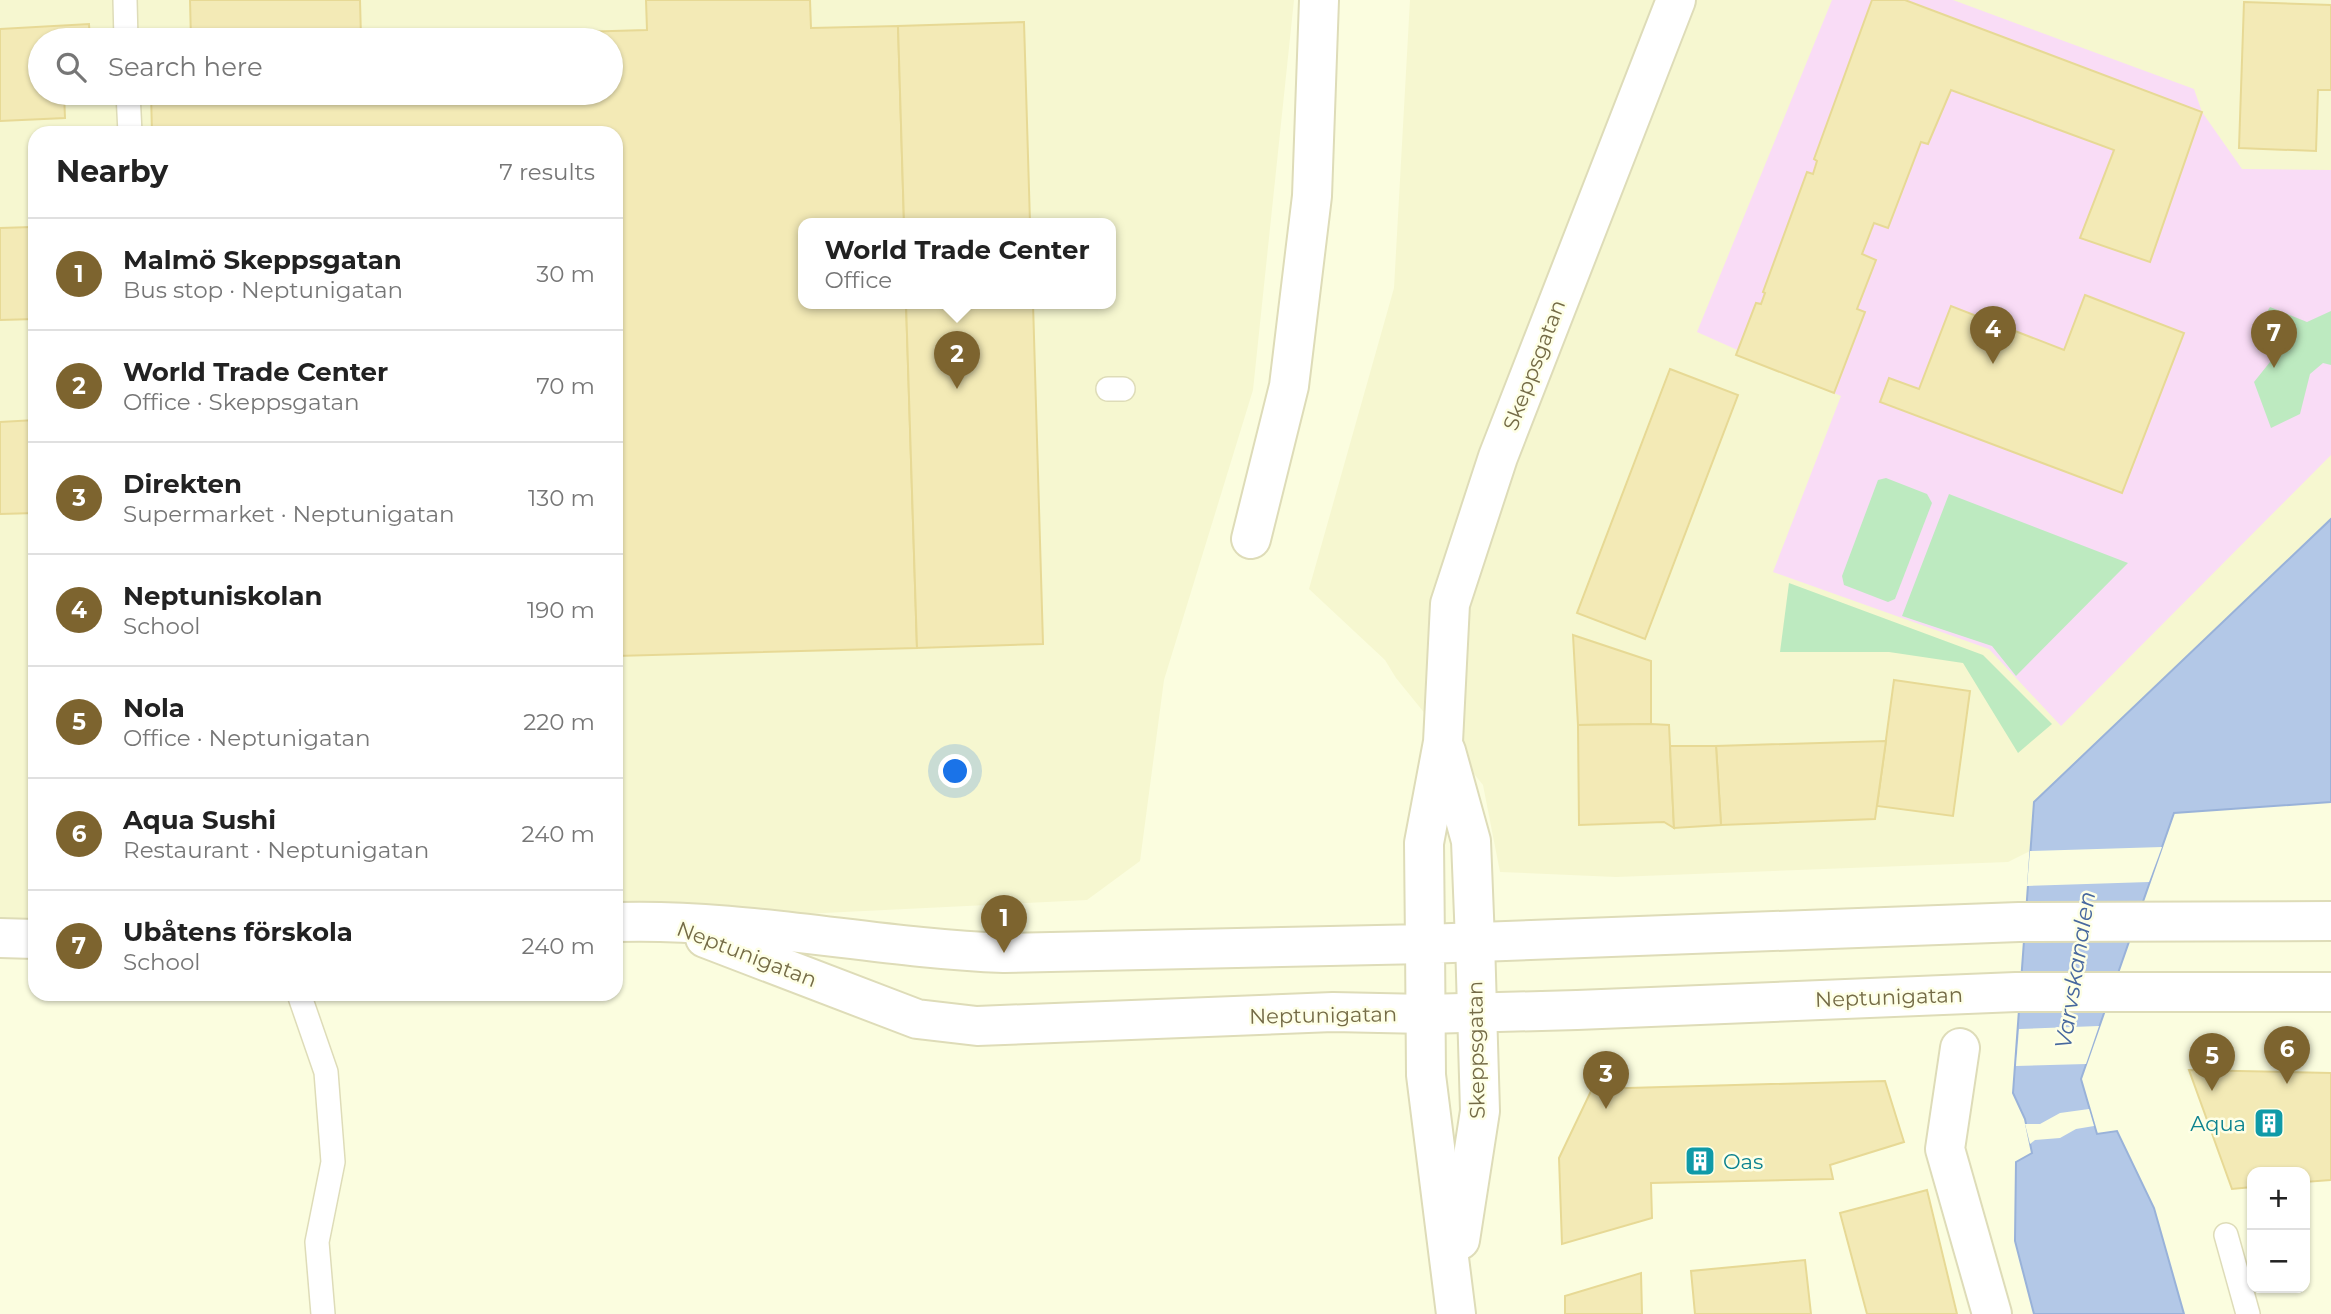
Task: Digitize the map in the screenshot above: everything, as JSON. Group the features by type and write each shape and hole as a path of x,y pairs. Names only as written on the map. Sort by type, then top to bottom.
{"street":[{"path":"1251,539 1289,386 1312,196 1319,0"},
{"name":"Skeppsgatan","path":"1455,1299 1426,1075 1424,843 1443,742 1450,604 1498,457 1675,0"},
{"name":"Skeppsgatan","path":"1443,742 1471,841 1480,1111 1455,1299"},
{"path":"623,922 661,921"},
{"name":"Neptunigatan","path":"661,921 704,923 938,950 1004,953 1425,944 2019,922 2331,921"},
{"name":"Neptunigatan","path":"661,921 917,1019 976,1026 1333,1012 1476,1013 2016,992 2331,992"},
{"path":"0,938 28,939"},
{"path":"1961,1048 1945,1149 1992,1314"}],"lane":[{"path":"125,0 126,28"},
{"path":"129,105 130,126"},
{"path":"301,1001 326,1072 333,1162 317,1242 323,1314"},
{"path":"2226,1235 2248,1314"}],"shaded area":[{"path":"0,0 1294,0 1253,390 1164,680 1140,861 1087,900 661,921 623,920 623,126 28,126 28,919 0,919"},
{"path":"1410,0 2331,0 2331,519 2034,802 2030,851 2008,862 1616,877 1500,872 1483,785 1396,678 1385,660 1309,589 1394,288"},
{"path":"1832,0 1953,0 2194,89 2202,112 2242,169 2331,170 2331,455 2061,726 1989,649 1773,572 1841,396 1697,332"},
{"path":"2270,307 2307,322 2331,311 2331,365 2323,363 2310,374 2300,414 2271,428 2254,382 2286,342 2261,321"},
{"path":"1886,478 1927,494 1932,503 1895,599 1888,602 1844,585 1842,576 1878,480"},
{"path":"1949,494 2128,563 2016,676 1992,646 1902,616"},
{"path":"1789,583 1983,655 2052,724 2018,753 1963,663 1889,652 1780,652"}],"water":[{"name":"Varvskanalen","path":"2331,519 2331,802 2174,813 2081,1079 2097,1134 2117,1131 2154,1208 2184,1314 2034,1314 2015,1241 2016,1162 2032,1153 2025,1119 2013,1093 2034,802"}],"pier":[{"path":"2162,847 2149,882 2027,886 2030,851"},
{"path":"2099,1026 2086,1064 2016,1066 2019,1029"},
{"path":"2089,1109 2094,1126 2076,1129 2060,1138 2035,1140 2030,1144 2025,1124 2040,1124 2060,1113"}],"building":[{"path":"190,0 360,0 361,28 191,28"},
{"path":"646,0 810,0 811,28 898,26 904,218 798,218 798,309 906,309 917,648 623,656 623,126 152,126 151,105 623,105 623,31 647,30"},
{"path":"1872,0 1905,0 2202,112 2150,262 2080,238 2114,150 1951,90 1928,144 1921,142 1888,228 1874,223 1862,254 1876,260 1857,309 1865,312 1834,393 1736,355 1756,303 1761,304 1807,172 1813,174 1817,161 1814,159"},
{"path":"2244,2 2331,5 2331,90 2318,90 2316,151 2239,148"},
{"path":"1024,22 1030,218 904,218 898,26"},
{"path":"89,24 89,28 28,28 28,105 64,105 65,118 0,121 0,29"},
{"path":"28,227 28,319 0,320 0,228"},
{"path":"2085,295 2184,333 2122,493 1880,402 1889,378 1919,389 1951,306 2064,350"},
{"path":"906,309 1033,309 1043,644 917,648"},
{"path":"1670,369 1738,395 1645,639 1577,613"},
{"path":"28,420 28,513 0,514 0,422"},
{"path":"1573,635 1651,661 1651,724 1578,725"},
{"path":"1894,680 1970,691 1953,816 1877,806"},
{"path":"1578,725 1669,725 1674,828 1664,822 1579,825"},
{"path":"1886,741 1875,819 1721,825 1716,746"},
{"path":"1670,746 1716,746 1721,825 1674,828"},
{"name":"Aqua","path":"2189,1070 2331,1073 2331,1180 2310,1182 2310,1167 2247,1167 2247,1188 2232,1189"},
{"name":"Oas","path":"1885,1081 1904,1142 1830,1165 1833,1179 1651,1183 1652,1218 1562,1244 1559,1158 1592,1089"},
{"path":"1927,1190 1957,1314 1867,1314 1840,1213"},
{"path":"1805,1260 1811,1314 1695,1314 1691,1271"},
{"path":"1641,1273 1642,1314 1565,1314 1565,1296"}],"place":[{"name":"Neptuniskolan","path":"1993,364"},
{"name":"Ubåtens förskola","path":"2274,368"},
{"name":"World Trade Center","path":"957,389"},
{"name":"Malmö Skeppsgatan","path":"1004,953"},
{"name":"Aqua Sushi","path":"2287,1084"},
{"name":"Nola","path":"2212,1091"},
{"name":"Direkten","path":"1606,1109"},
{"name":"Aqua","path":"2269,1123"},
{"name":"Oas","path":"1700,1161"}]}
